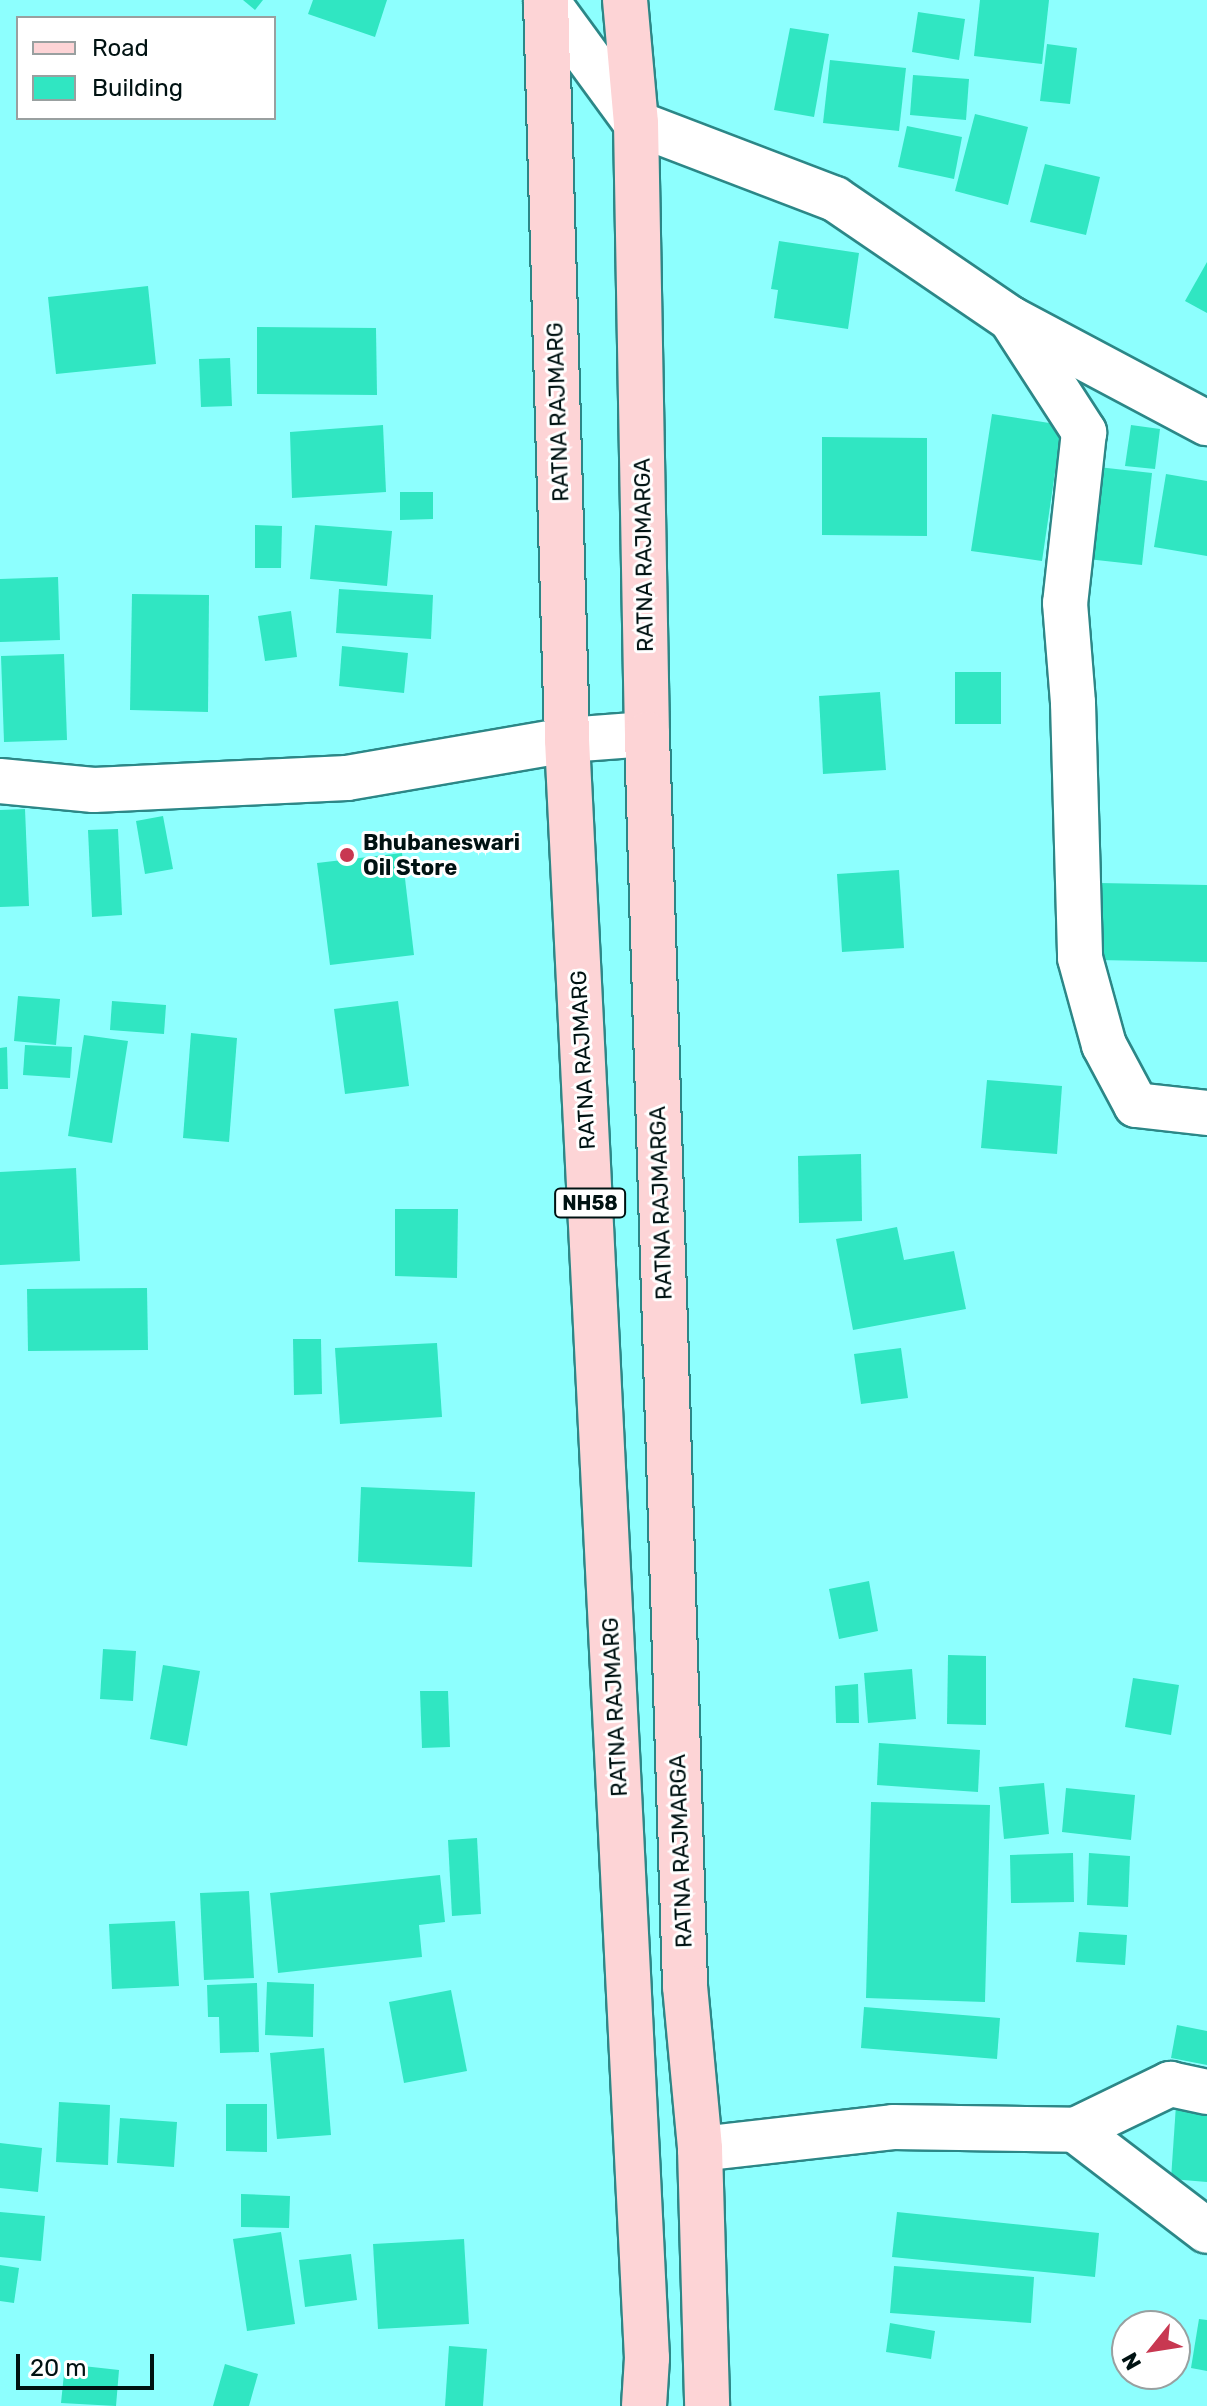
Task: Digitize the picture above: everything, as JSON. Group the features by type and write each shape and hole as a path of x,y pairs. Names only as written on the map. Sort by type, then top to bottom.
{"main road":[{"name":"RATNA RAJMARG","path":"546,0 567,740 647,2358 644,2406"},
{"name":"RATNA RAJMARGA","path":"625,0 636,123 647,734 684,1970 700,2149 707,2406"}],"street":[{"path":"546,0 636,123 835,199 1011,319 1207,423"},
{"path":"1011,319 1084,432 1065,603 1073,703 1080,958 1104,1045 1136,1105 1207,1113"},
{"path":"0,781 94,790 347,778 567,740 647,734"},
{"path":"700,2149 893,2127 1075,2130 1170,2084 1207,2092"},
{"path":"1075,2130 1207,2231"}],"building":[{"path":"243,0 263,0 255,10"},
{"path":"313,0 387,0 375,37 308,14"},
{"path":"980,0 1049,0 1042,64 974,56"},
{"path":"918,12 965,19 959,60 912,52"},
{"path":"790,28 829,34 814,117 774,110"},
{"path":"1047,44 1077,48 1070,104 1040,101"},
{"path":"830,60 906,68 899,131 823,123"},
{"path":"913,75 969,79 966,120 910,115"},
{"path":"975,114 1028,127 1008,205 955,191"},
{"path":"907,126 962,137 954,179 898,167"},
{"path":"1045,164 1100,177 1086,235 1030,222"},
{"path":"779,241 859,253 848,329 774,318 778,290 771,289"},
{"path":"1207,262 1207,313 1185,301"},
{"path":"148,286 156,364 56,374 48,297"},
{"path":"257,327 376,328 377,395 257,394"},
{"path":"230,358 232,406 201,407 199,359"},
{"path":"992,414 1062,425 1042,561 971,551"},
{"path":"383,425 386,492 292,498 290,432"},
{"path":"1131,425 1160,429 1155,469 1125,466"},
{"path":"822,437 927,438 927,536 822,535"},
{"path":"1089,466 1152,473 1142,565 1078,558"},
{"path":"1166,474 1207,481 1207,556 1154,547"},
{"path":"400,492 433,492 433,519 400,520"},
{"path":"255,525 282,526 281,568 255,568"},
{"path":"315,525 392,531 387,586 310,579"},
{"path":"58,577 60,640 0,642 0,579"},
{"path":"339,589 433,595 431,639 336,633"},
{"path":"132,594 209,595 208,712 130,710"},
{"path":"291,611 297,657 265,661 258,616"},
{"path":"342,646 408,653 404,693 339,686"},
{"path":"64,654 67,740 4,742 1,656"},
{"path":"955,672 1001,672 1001,724 955,724"},
{"path":"880,692 886,770 823,774 819,696"},
{"path":"25,809 29,906 0,907 0,810"},
{"path":"163,816 173,869 145,874 136,821"},
{"path":"118,829 122,915 92,917 88,830"},
{"path":"402,853 414,955 330,965 317,863"},
{"path":"899,870 904,948 842,952 837,874"},
{"path":"1099,883 1207,885 1207,962 1097,960"},
{"path":"18,996 60,999 56,1045 14,1041"},
{"path":"112,1001 166,1005 164,1034 110,1030"},
{"path":"398,1001 409,1086 345,1094 334,1009"},
{"path":"191,1033 237,1038 229,1142 183,1138"},
{"path":"84,1035 128,1041 112,1143 68,1136"},
{"path":"25,1045 72,1047 70,1078 23,1075"},
{"path":"7,1047 8,1089 0,1089 0,1048"},
{"path":"987,1080 1062,1086 1057,1154 981,1148"},
{"path":"861,1154 862,1221 799,1223 798,1156"},
{"path":"76,1168 80,1261 0,1265 0,1172"},
{"path":"395,1209 458,1209 457,1278 395,1276"},
{"path":"897,1227 904,1260 954,1251 966,1309 853,1330 836,1239"},
{"path":"147,1288 148,1350 28,1351 27,1289"},
{"path":"293,1339 321,1339 322,1394 294,1395"},
{"path":"437,1343 442,1417 340,1424 335,1348"},
{"path":"901,1348 908,1398 861,1404 854,1354"},
{"path":"361,1487 475,1492 472,1567 358,1562"},
{"path":"869,1581 878,1631 839,1639 829,1589"},
{"path":"103,1649 136,1651 133,1701 100,1699"},
{"path":"948,1655 986,1656 986,1725 947,1724"},
{"path":"163,1665 200,1671 187,1746 150,1739"},
{"path":"912,1669 916,1719 868,1723 864,1673"},
{"path":"1133,1678 1179,1685 1171,1735 1125,1727"},
{"path":"858,1684 859,1723 836,1723 835,1686"},
{"path":"420,1691 448,1691 450,1747 422,1748"},
{"path":"879,1743 980,1750 978,1792 877,1785"},
{"path":"1044,1783 1049,1834 1004,1839 999,1787"},
{"path":"1066,1788 1135,1795 1131,1840 1062,1832"},
{"path":"871,1802 990,1805 985,2002 866,1998"},
{"path":"477,1838 481,1914 452,1916 448,1840"},
{"path":"1073,1853 1074,1902 1011,1903 1010,1855"},
{"path":"1089,1853 1130,1856 1128,1907 1087,1905"},
{"path":"440,1875 445,1922 419,1925 422,1957 278,1973 270,1893"},
{"path":"249,1891 254,1978 204,1980 200,1893"},
{"path":"175,1921 179,1986 112,1989 109,1924"},
{"path":"1079,1932 1127,1935 1125,1965 1076,1962"},
{"path":"267,1982 314,1984 313,2037 265,2035"},
{"path":"257,1983 259,2052 220,2053 219,2017 208,2017 207,1985"},
{"path":"451,1990 467,2071 404,2083 389,2002"},
{"path":"864,2007 1000,2018 997,2059 861,2048"},
{"path":"1177,2025 1207,2031 1207,2065 1171,2058"},
{"path":"324,2048 331,2135 277,2139 270,2053"},
{"path":"59,2102 110,2105 108,2165 56,2162"},
{"path":"226,2104 267,2104 267,2152 226,2151"},
{"path":"1176,2105 1207,2108 1207,2182 1171,2179"},
{"path":"120,2118 177,2122 174,2167 117,2163"},
{"path":"0,2143 42,2148 38,2192 0,2188"},
{"path":"241,2194 290,2196 289,2228 241,2227"},
{"path":"0,2212 45,2216 41,2261 0,2257"},
{"path":"897,2212 1099,2233 1095,2277 892,2257"},
{"path":"281,2232 295,2324 247,2331 233,2239"},
{"path":"464,2239 469,2324 378,2329 373,2244"},
{"path":"351,2254 357,2300 305,2307 299,2260"},
{"path":"0,2265 19,2268 14,2303 0,2301"},
{"path":"894,2266 1034,2277 1031,2323 890,2313"},
{"path":"1199,2319 1207,2320 1207,2371 1191,2368"},
{"path":"890,2323 935,2331 931,2359 886,2352"},
{"path":"449,2346 487,2349 483,2406 445,2406"},
{"path":"65,2364 119,2370 116,2406 61,2403"},
{"path":"225,2364 258,2374 249,2406 213,2406"}],"place":[{"name":"Bhubaneswari Oil Store","path":"347,855"}]}
